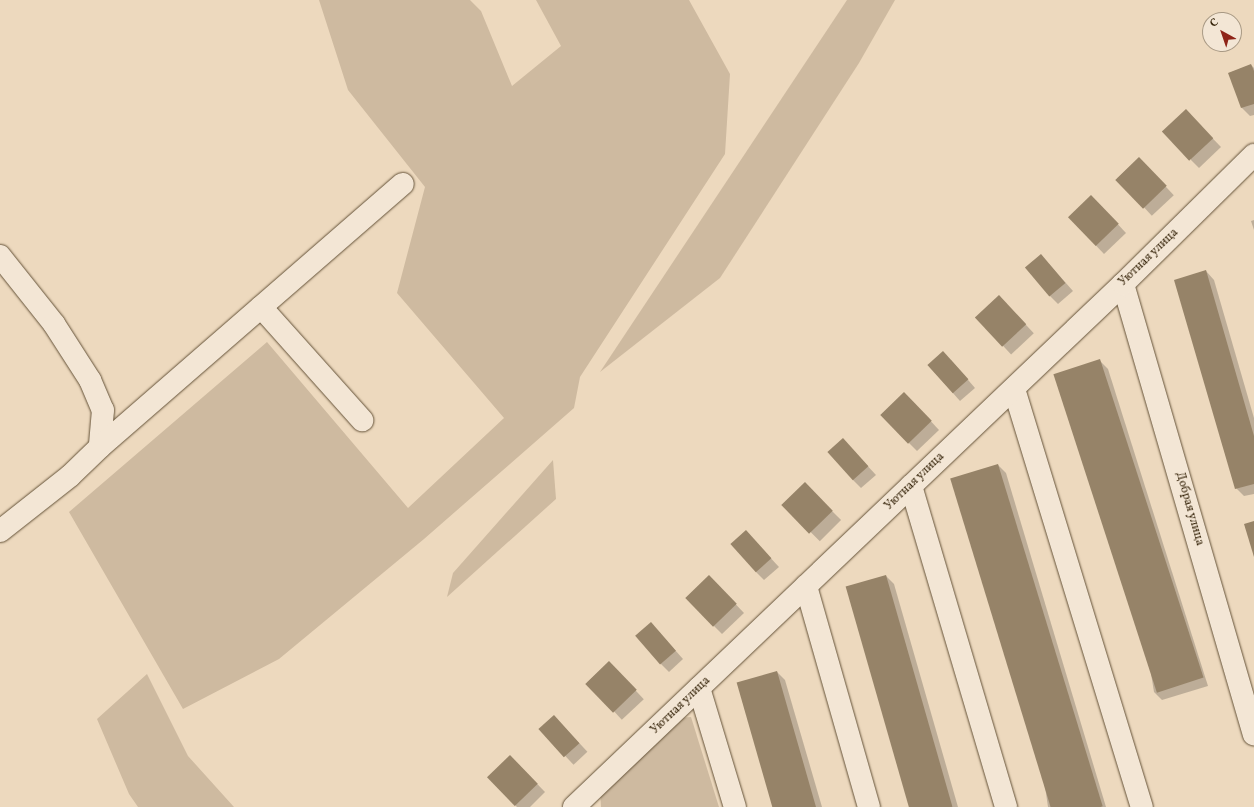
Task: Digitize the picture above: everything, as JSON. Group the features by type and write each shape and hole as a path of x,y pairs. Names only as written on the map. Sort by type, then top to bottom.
{"street":[{"name":"Уютная улица","path":"577,806 1014,389 1254,156"},
{"path":"0,531 70,476 100,447 403,184"},
{"path":"0,256 54,324 90,380 102,410 100,447"},
{"name":"Добрая улица","path":"1123,284 1254,734"},
{"path":"261,307 362,420"},
{"path":"1014,389 1142,807"},
{"path":"911,486 1006,807"},
{"path":"806,586 869,807"},
{"path":"699,688 735,807"}],"shaded area":[{"path":"319,0 470,0 481,11 512,86 561,46 536,0 689,0 730,74 725,154 580,377 574,408 424,539 279,659 183,709 69,512 267,342 408,508 504,418 397,293 425,187 348,90"},
{"path":"847,0 895,0 859,63 720,278 600,372"},
{"path":"553,460 556,499 447,597 453,573"},
{"path":"147,674 188,756 234,807 138,807 129,794 97,719"},
{"path":"691,717 719,807 601,807 600,789 680,718"}],"building":[{"path":"1251,64 1254,71 1254,104 1241,108 1228,73"},
{"path":"1186,109 1213,138 1189,161 1162,132"},
{"path":"1139,157 1167,186 1143,209 1115,180"},
{"path":"1091,195 1119,224 1096,246 1068,217"},
{"path":"1041,254 1065,283 1049,297 1025,267"},
{"path":"1206,270 1254,436 1254,484 1235,489 1174,280"},
{"path":"999,295 1026,324 1002,347 975,318"},
{"path":"943,351 968,379 953,393 927,365"},
{"path":"1100,359 1204,678 1157,693 1053,374"},
{"path":"904,392 932,421 908,444 880,415"},
{"path":"843,438 868,466 853,480 827,452"},
{"path":"998,464 1103,806 1051,807 950,479"},
{"path":"805,482 833,511 809,534 781,505"},
{"path":"1254,521 1254,557 1244,524"},
{"path":"746,530 771,558 756,572 730,544"},
{"path":"709,575 737,604 713,627 685,598"},
{"path":"886,575 952,807 909,807 846,587"},
{"path":"651,622 676,651 660,664 635,636"},
{"path":"609,661 637,690 613,713 585,684"},
{"path":"777,671 816,807 772,807 737,683"},
{"path":"554,715 579,743 564,757 538,729"},
{"path":"510,755 538,784 515,806 487,777"}]}
